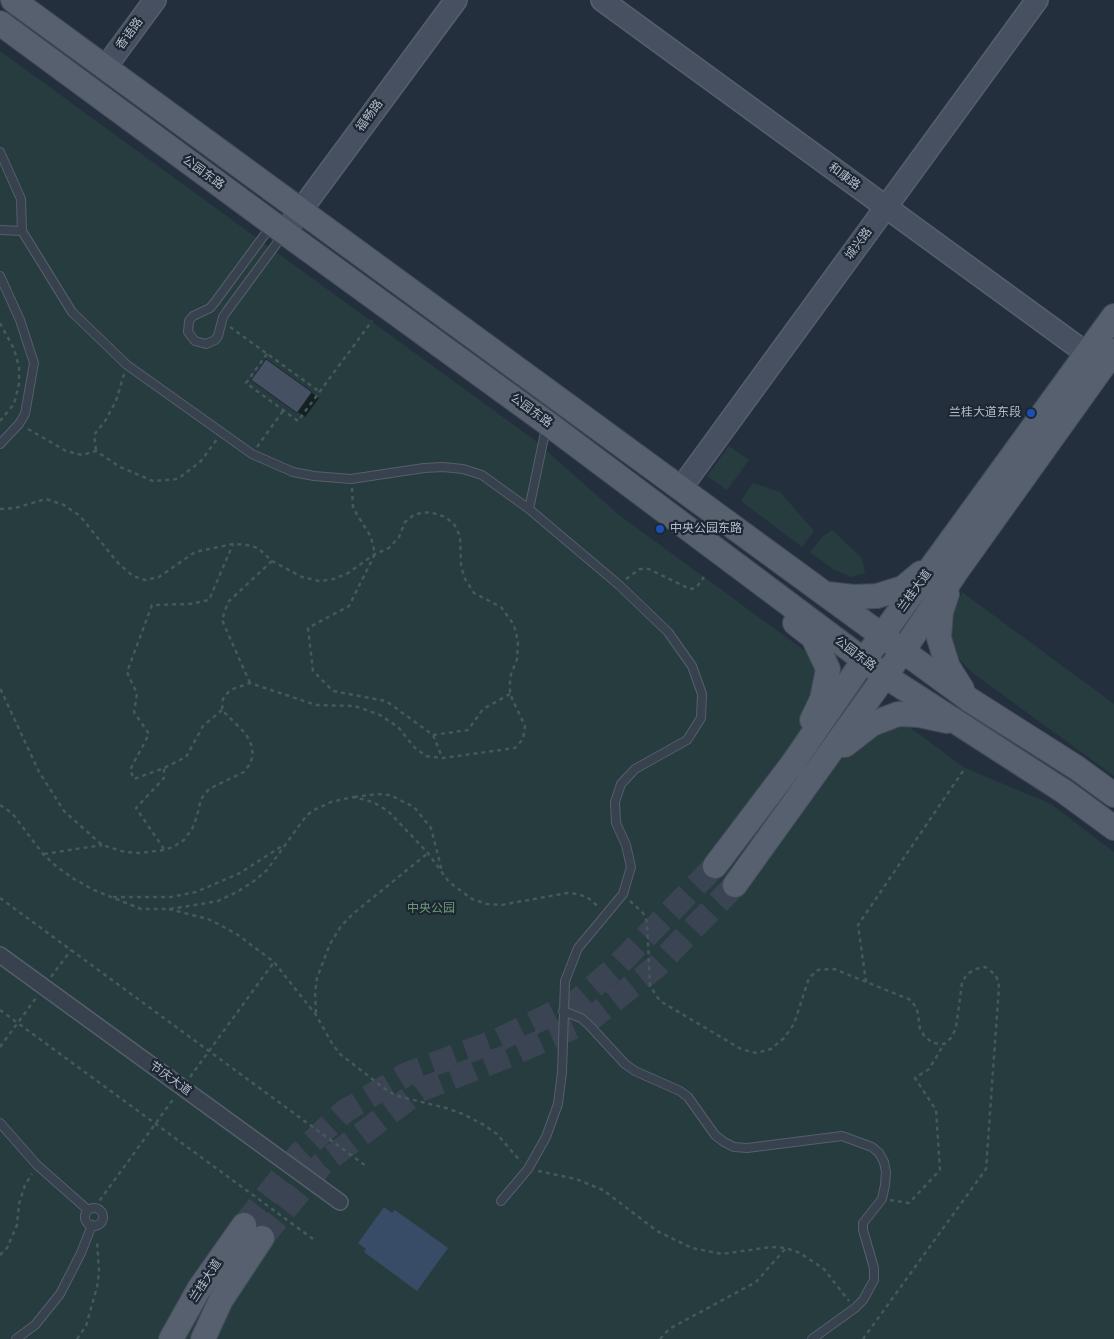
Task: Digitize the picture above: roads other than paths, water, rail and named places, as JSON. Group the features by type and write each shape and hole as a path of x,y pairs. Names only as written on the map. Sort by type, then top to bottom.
{"main road":[{"name":"公园东路","path":"12,0 970,700 1077,768 1114,795"},
{"name":"公园东路","path":"0,23 547,423 885,676 1066,792 1114,828"},
{"name":"兰桂大道","path":"715,866 793,763 883,635 948,565 1105,359 1114,316"},
{"path":"726,557 747,585 813,637 828,669 822,699 793,763"},
{"name":"兰桂大道","path":"735,885 903,651 948,565"},
{"path":"826,594 854,597 877,596 903,588 948,565"},
{"path":"948,565 940,612 939,638 948,667 970,700"},
{"path":"826,760 872,724 898,714 939,719 969,729"},
{"name":"兰桂大道","path":"171,1339 199,1289 253,1231 203,1339"}],"street":[{"name":"香语路","path":"105,68 155,0"},
{"name":"福畅路","path":"294,207 438,0"},
{"name":"福畅路","path":"278,228 456,0"},
{"name":"和康路","path":"602,0 886,207 1105,359"},
{"name":"城兴路","path":"681,488 1037,0"},
{"name":"节庆大道","path":"0,955 340,1202"}],"lane":[{"path":"0,152 21,199 22,230 72,312 127,365 252,454 293,472 351,479 443,467 463,469 482,475 529,509 620,585 668,632 692,666 702,694 701,718 687,740 635,769 621,784 615,802 616,823 626,845 631,867 624,894 578,948 565,981 562,1072 558,1104 546,1136 528,1169 501,1201"},
{"path":"278,228 227,311 218,336 210,343 200,344 195,341 188,332 189,321 193,316 210,308 278,228"},
{"path":"0,230 22,230"},
{"path":"0,276 20,320 34,362 25,414 19,424 0,444"},
{"path":"529,509 547,423"},
{"path":"563,1011 581,1018 625,1064 635,1071 680,1091 688,1097 715,1135 734,1147 747,1148 842,1136 872,1146 881,1158 886,1172 886,1185 882,1199 864,1223 863,1230 874,1268 874,1280 863,1300 855,1308 812,1339"},
{"path":"0,1123 37,1165 88,1210"},
{"path":"16,1339 35,1325 60,1294 94,1225 103,1220 102,1211 95,1208 88,1210"},
{"path":"88,1210 86,1219 88,1224 94,1225"}],"water":[{"path":"384,1207 392,1213 395,1210 448,1248 417,1291 364,1252 366,1249 358,1243"}],"tunnel":[{"path":"244,1225 301,1152 345,1111 407,1074 496,1041 576,1002 617,966 715,866"},
{"path":"262,1238 322,1164 420,1090 508,1056 588,1021 656,967 735,885"}],"place":[{"name":"兰桂大道东段","path":"1031,413"},
{"name":"中央公园东路","path":"660,529"}],"park label":[{"name":"中央公园","path":"431,909"}]}
